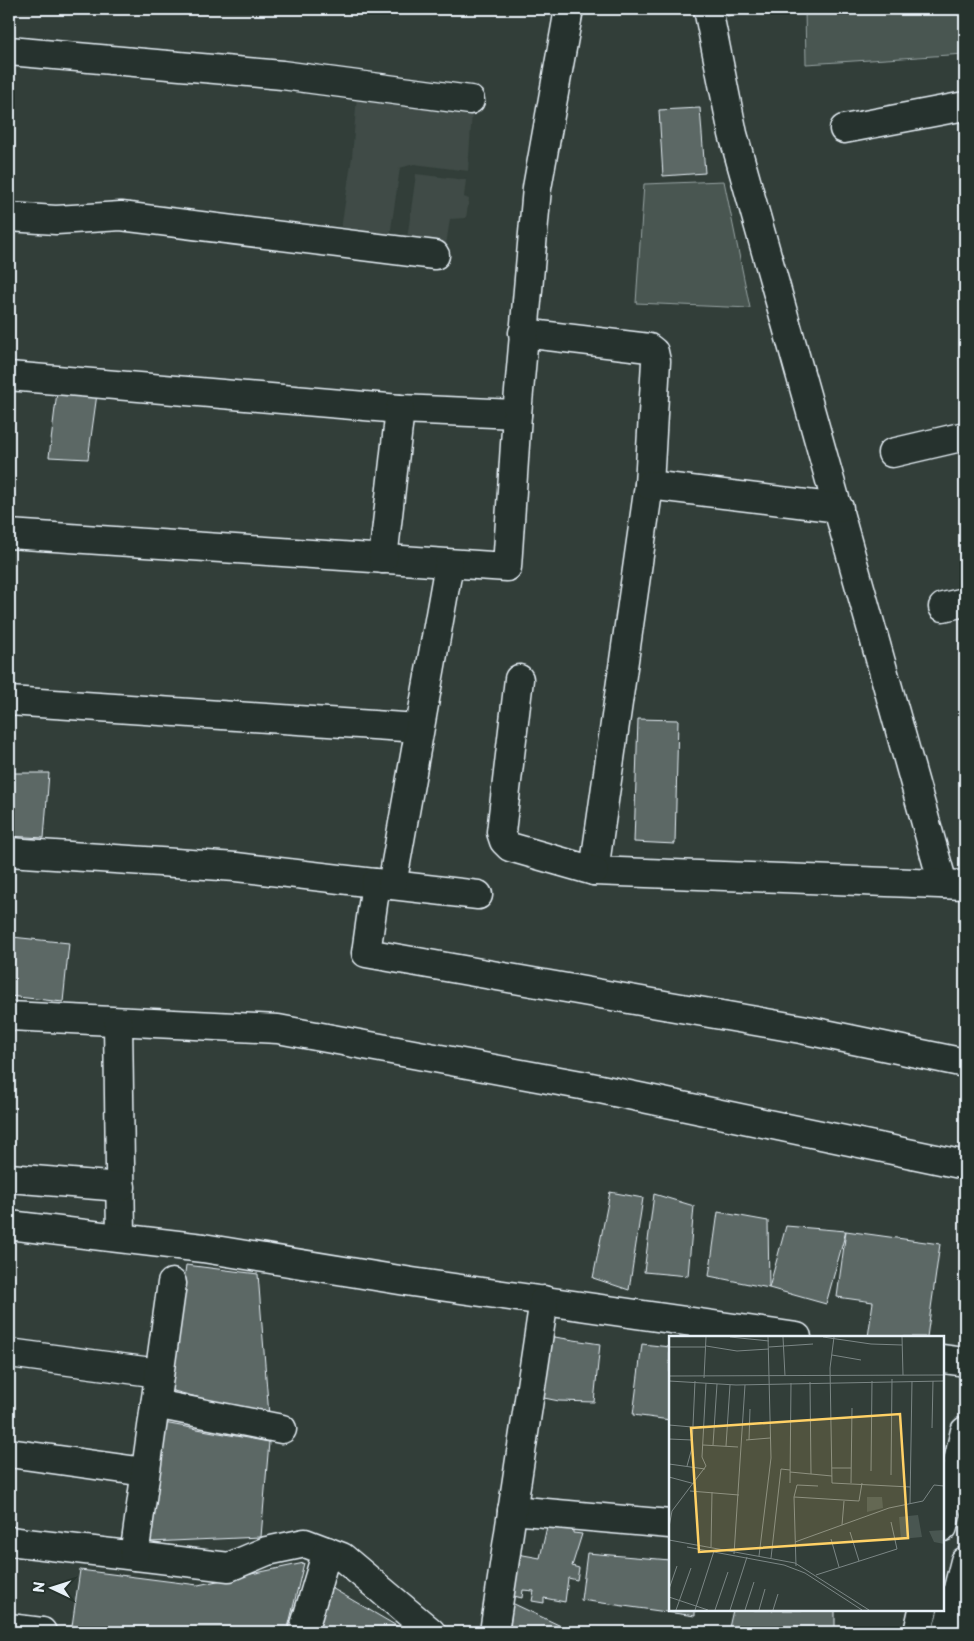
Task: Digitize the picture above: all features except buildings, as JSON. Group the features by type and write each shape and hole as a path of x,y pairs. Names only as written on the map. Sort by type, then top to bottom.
{"street":[{"path":"9,534 507,567 523,333 537,188 568,9"},
{"path":"519,679 502,832 504,841 510,847 594,871 954,885 839,508 733,134 708,9"},
{"path":"9,51 282,75 470,100"},
{"path":"844,129 965,106"},
{"path":"9,217 56,220 120,216 435,255"},
{"path":"523,333 649,348 654,352 656,361 649,485 594,871"},
{"path":"9,376 400,409 517,414"},
{"path":"383,559 400,409"},
{"path":"892,453 965,436"},
{"path":"649,485 839,508"},
{"path":"449,564 419,728 384,884 366,953 801,1029 965,1063"},
{"path":"9,701 419,728"},
{"path":"9,852 236,867 478,895"},
{"path":"9,1016 118,1023 278,1029 581,1085 965,1165"},
{"path":"118,1023 121,1237"},
{"path":"9,1178 120,1187"},
{"path":"9,1225 203,1248 412,1282 790,1336"},
{"path":"134,1556 172,1283"},
{"path":"494,1632 544,1300"},
{"path":"9,1353 159,1373"},
{"path":"944,1359 965,1362"},
{"path":"155,1404 282,1429"},
{"path":"944,1523 965,1431"},
{"path":"9,1453 145,1472"},
{"path":"512,1510 669,1524"},
{"path":"9,1541 229,1567 267,1551 304,1543 342,1557 431,1632"},
{"path":"303,1632 327,1551"},
{"path":"947,1632 965,1561"},
{"path":"918,1632 923,1611"},
{"path":"9,1628 42,1632"}],"shaded area":[{"path":"805,9 965,9 965,54 806,64"},
{"path":"357,95 472,112 468,171 414,164 400,168 390,236 341,229 352,157"},
{"path":"416,174 466,180 464,197 469,199 466,218 450,219 446,245 407,239"},
{"path":"724,181 750,308 636,303 644,184"}]}
